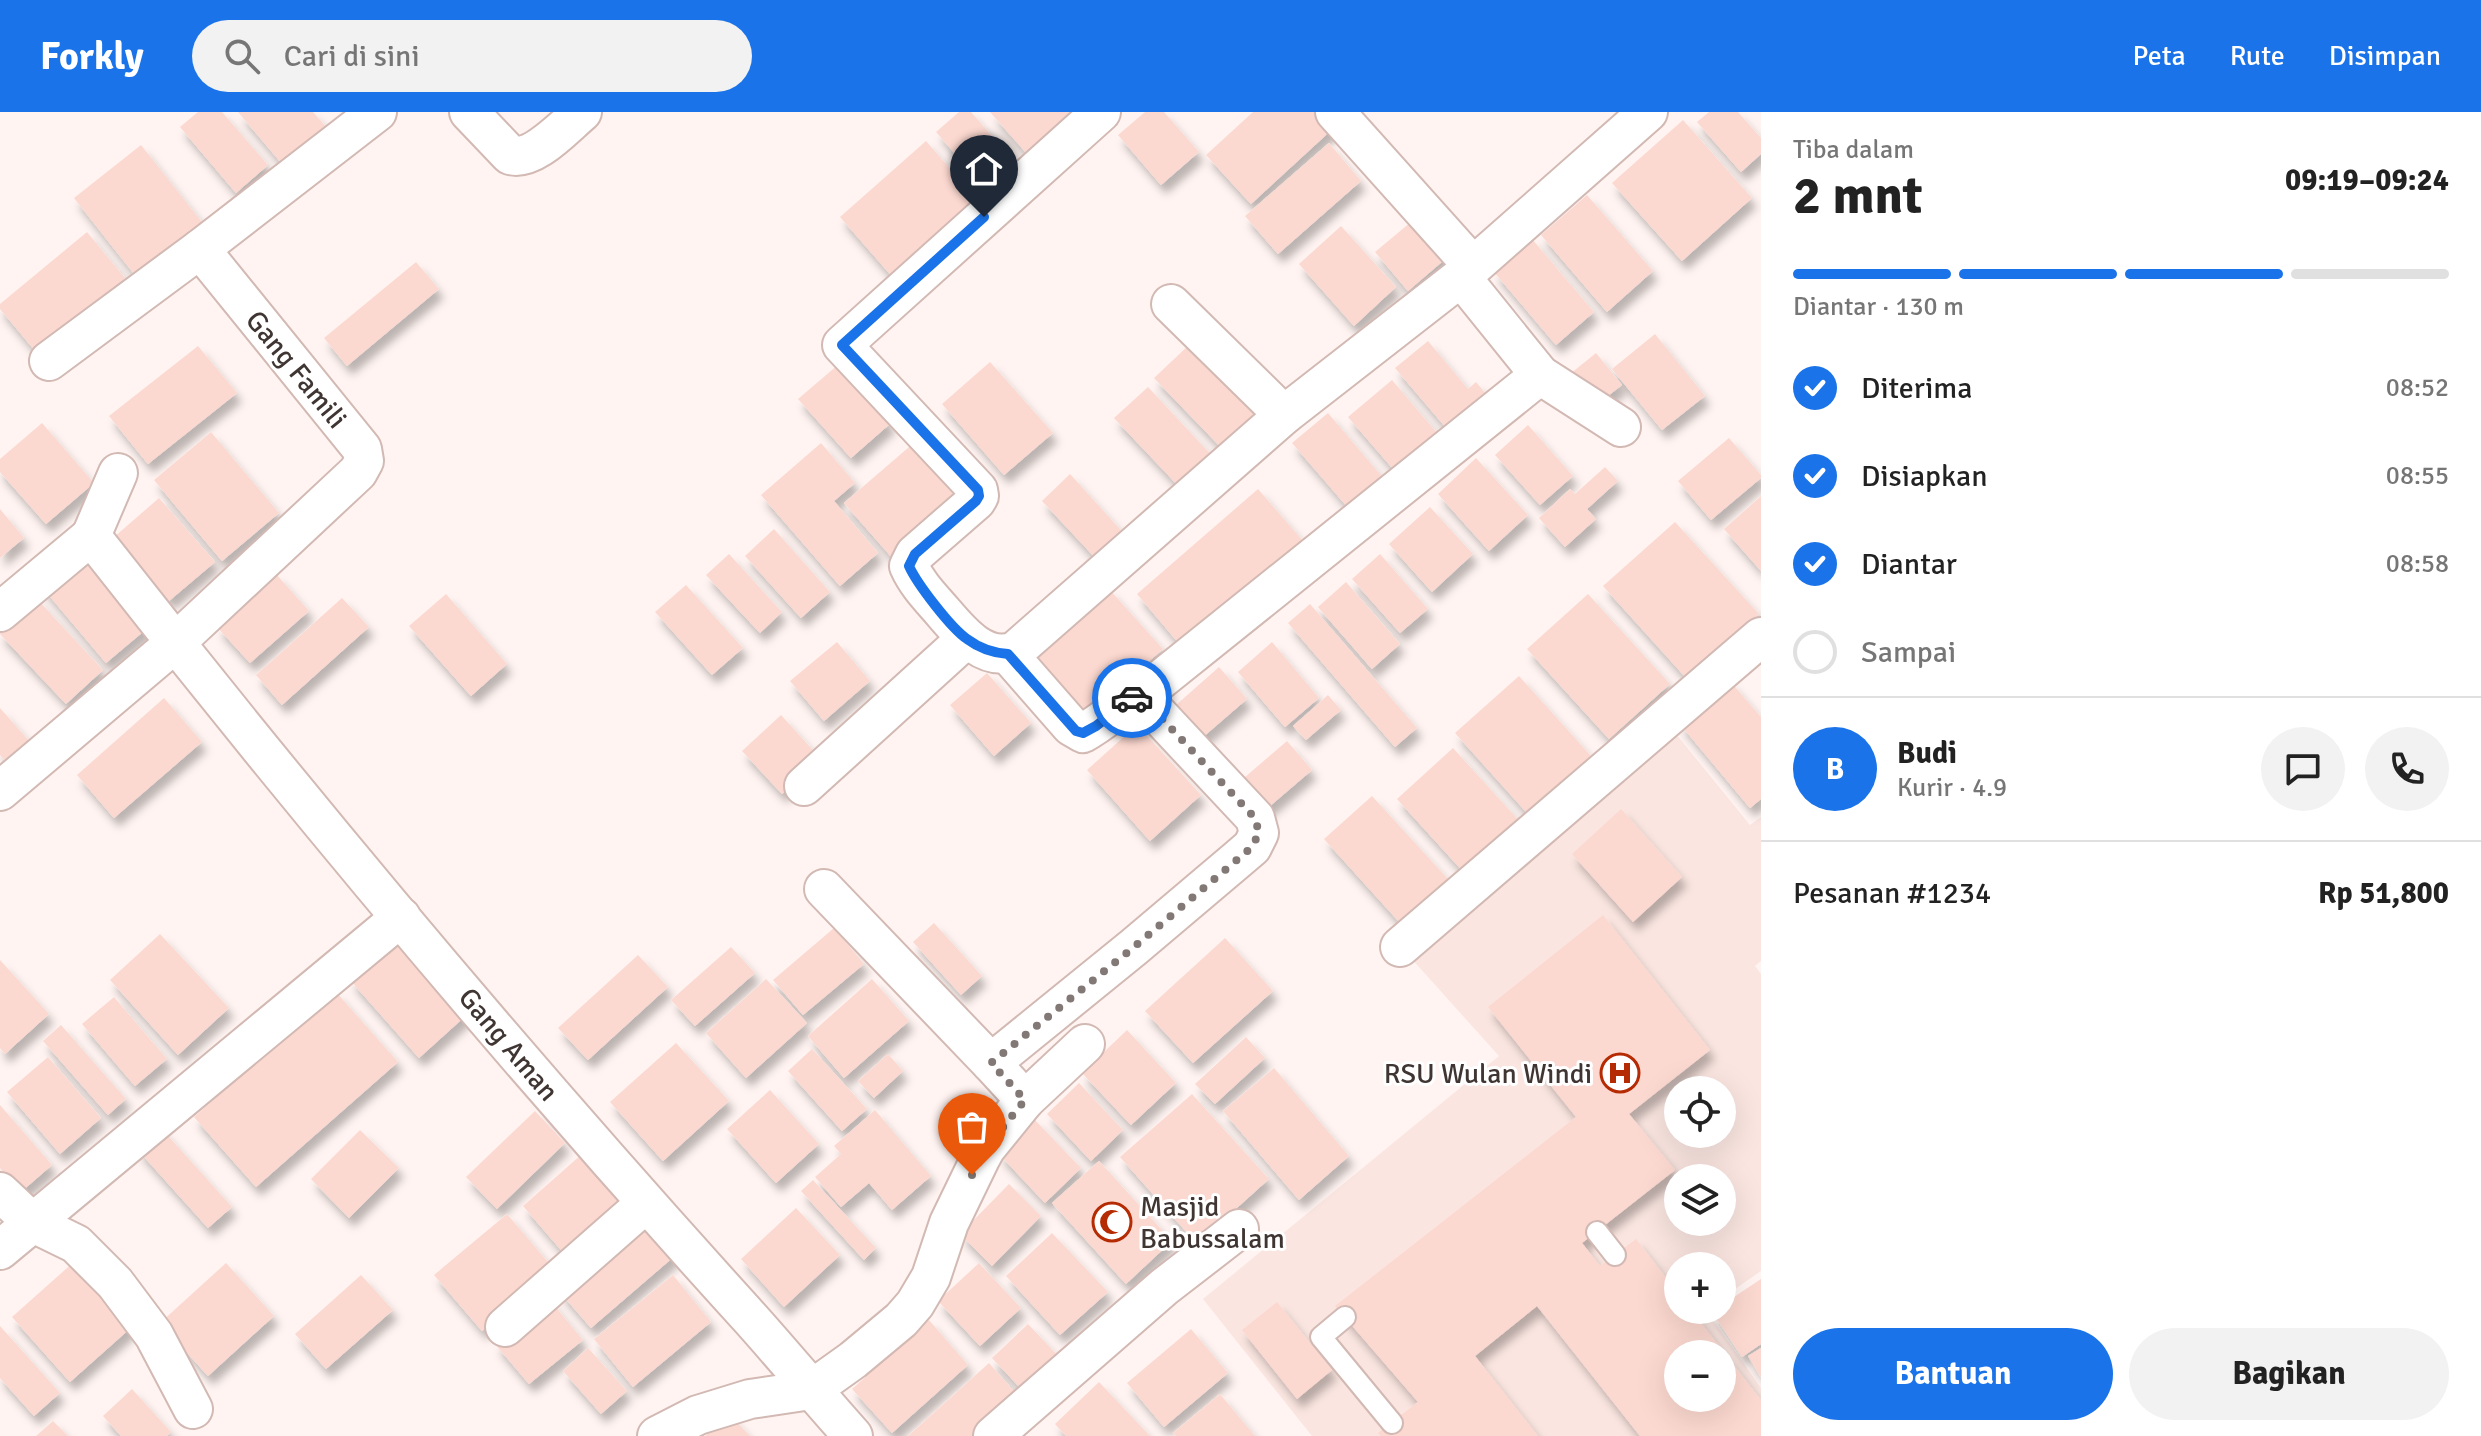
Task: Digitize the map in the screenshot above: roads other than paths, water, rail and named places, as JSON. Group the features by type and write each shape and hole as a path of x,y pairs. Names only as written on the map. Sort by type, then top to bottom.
{"street":[{"path":"49,361 377,112"},
{"path":"469,112 510,155 517,157 531,154 582,112"},
{"path":"1101,112 842,345 978,490 976,501 915,554 909,566 915,580 966,639 992,653 1015,651 1284,415 1467,271 1648,112"},
{"path":"1335,112 1467,271 1540,375 1621,427"},
{"name":"Gang Famili","path":"175,643 358,472 364,461 362,449 200,249"},
{"path":"1171,304 1284,415"},
{"path":"1008,654 1071,726 1083,733 1149,689 1540,375"},
{"path":"0,612 91,536 118,473"},
{"name":"Gang Aman","path":"91,536 401,917 645,1204 853,1436"},
{"path":"1400,947 1761,637"},
{"path":"804,786 966,639"},
{"path":"0,791 175,643"},
{"path":"991,1063 1146,937 1238,859 1257,839 1259,827 1255,818 1152,708 1147,697 1149,689"},
{"path":"824,889 1025,1100"},
{"path":"0,1250 401,917"},
{"path":"657,1436 698,1415 750,1399 811,1390 901,1320 931,1277 949,1223 986,1148 1025,1100 1085,1044"},
{"path":"0,1192 33,1223 76,1244 115,1283 154,1335 193,1409"},
{"path":"505,1327 645,1204"},
{"path":"993,1436 1164,1287 1239,1229"}],"lane":[{"path":"1597,1232 1615,1255"},
{"path":"1345,1317 1321,1337 1392,1423"}],"place":[{"name":"RSU Wulan Windi","path":"1620,1073"},
{"name":"Masjid Babussalam","path":"1112,1222"}]}
